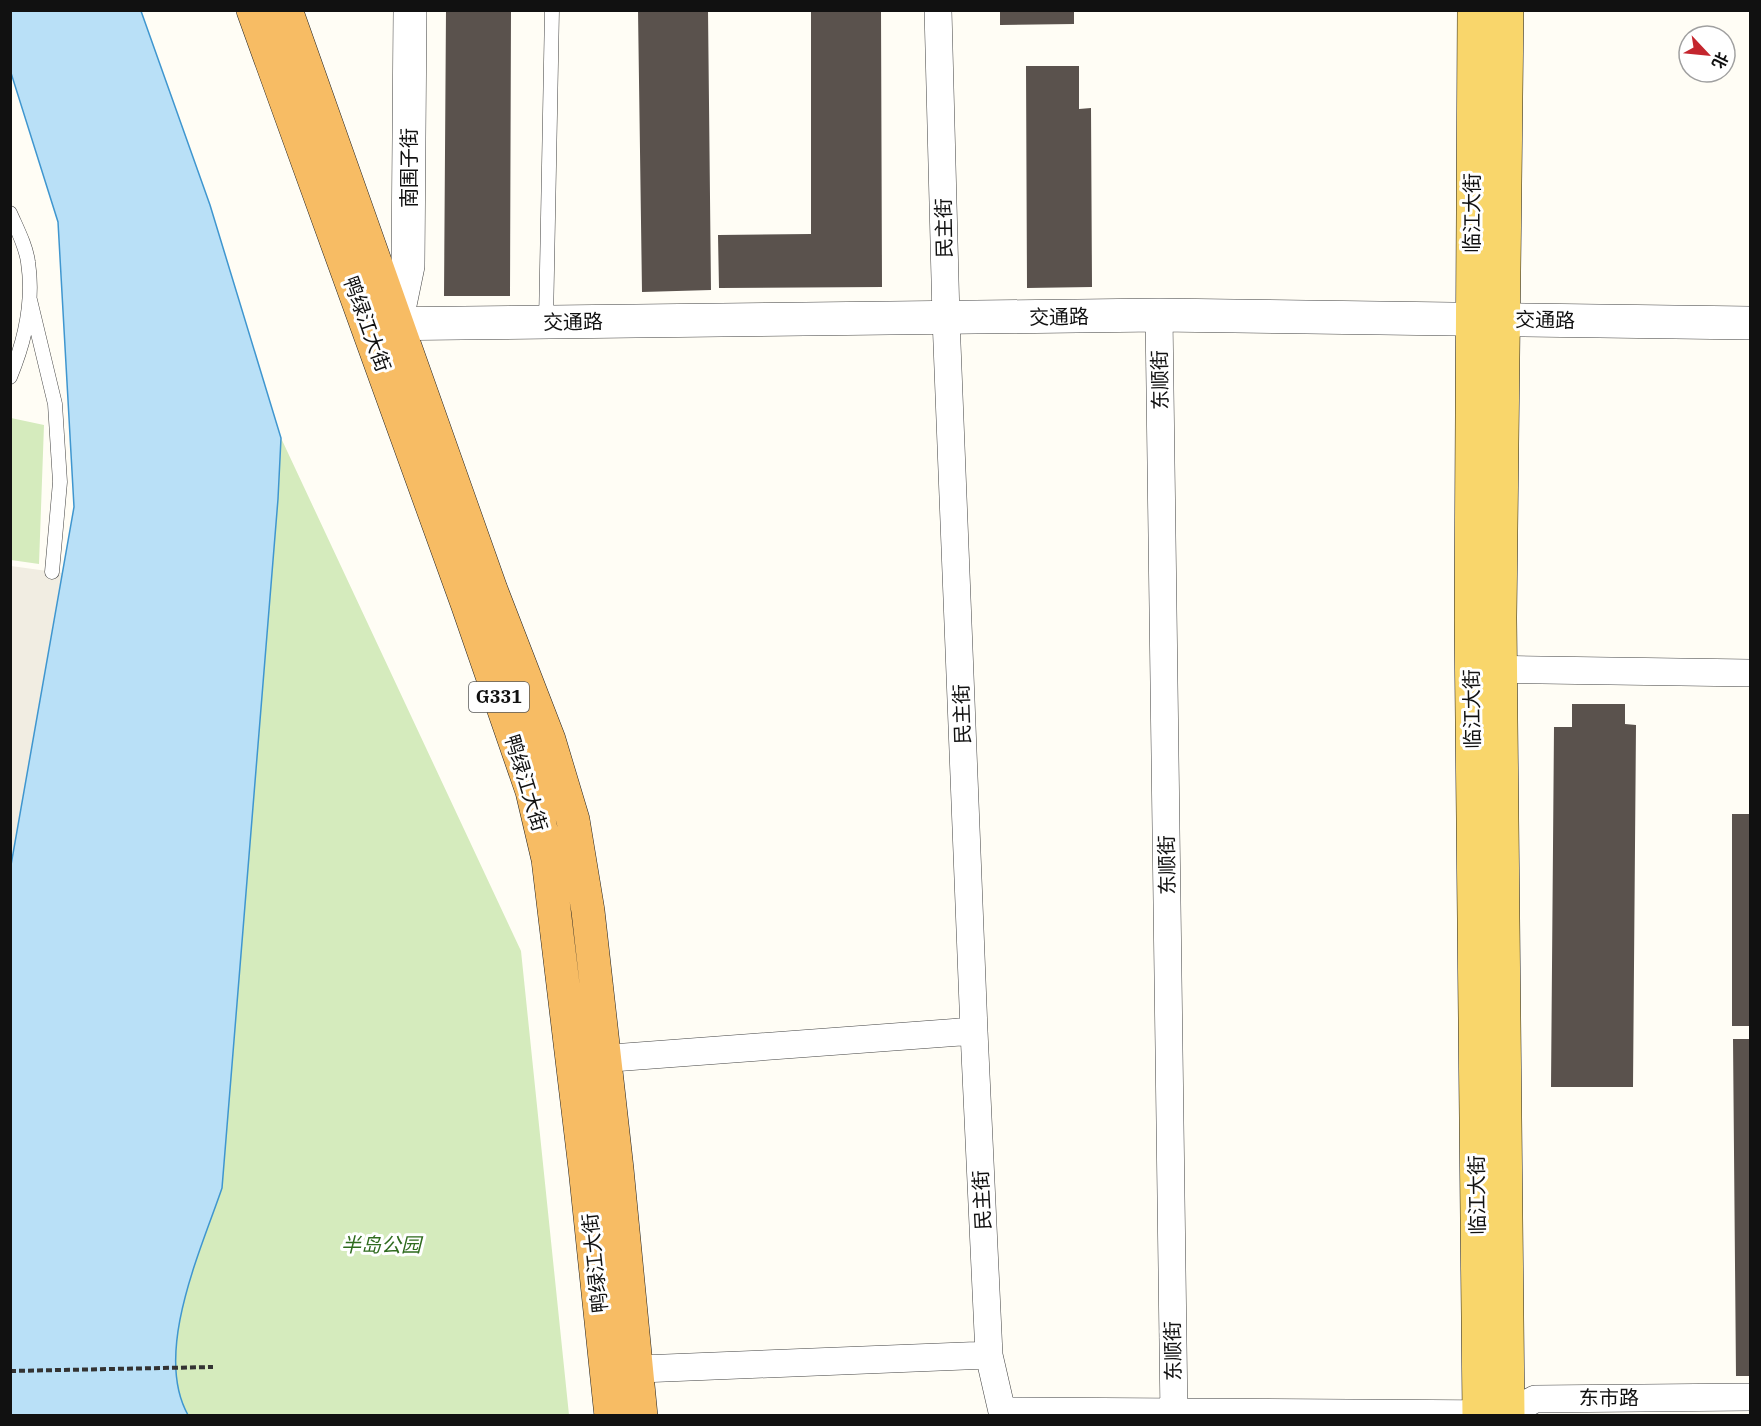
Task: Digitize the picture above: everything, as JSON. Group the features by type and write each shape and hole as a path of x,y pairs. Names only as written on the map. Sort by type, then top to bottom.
{"highway":[{"name":"鸭绿江大街","path":"253,10 491,590 549,740 573,820 588,911 617,1169 621,1370 611,1416"},
{"name":"鸭绿江大街","path":"286,10 467,603 532,791 548,859 572,1060 621,1370 641,1416"}],"main road":[{"name":"临江大街","path":"1474,10 1472,319 1486,669 1493,1415"},
{"name":"临江大街","path":"1486,669 1503,319 1507,10"}],"street":[{"name":"南围子街","path":"382,324 408,266 410,10"},
{"name":"民主街","path":"938,10 946,318 974,1031 989,1355 1003,1414"},
{"name":"交通路","path":"382,324 1159,315 1750,322"},
{"name":"东顺街","path":"1159,315 1174,1415"},
{"path":"1486,669 1750,673"},
{"path":"572,1060 974,1031"},
{"path":"621,1370 989,1355"},
{"name":"东市路","path":"1003,1414 1493,1415 1535,1399 1750,1397"}],"lane":[{"path":"546,322 552,10"},
{"path":"10,213 28,261 30,300 55,404 60,482 52,572"},
{"path":"10,377 20,353 30,300"}],"path":[{"path":"10,1371 213,1367"}],"green space":[{"path":"11,418 44,425 39,564 11,560"},
{"name":"半岛公园","path":"281,438 521,951 569,1415 188,1416 178,1391 175,1362 177,1332 193,1271 222,1187"}],"shaded area":[{"path":"11,566 62,573 11,865"}],"water":[{"path":"10,11 141,11 210,205 281,438 222,1188 193,1271 178,1332 176,1362 179,1390 188,1415 11,1415 11,865 74,507 58,222 11,73"}],"building":[{"path":"446,10 511,10 510,296 444,296"},
{"path":"638,10 708,10 711,290 642,292"},
{"path":"811,10 881,10 882,287 719,288 718,235 811,234"},
{"path":"1000,10 1074,10 1074,24 1000,25"},
{"path":"1026,66 1079,66 1079,109 1091,108 1092,287 1027,288"},
{"path":"1572,704 1625,704 1625,724 1636,725 1633,1087 1551,1087 1554,727 1572,727"},
{"path":"1732,814 1750,814 1750,1026 1732,1026"},
{"path":"1733,1039 1750,1039 1750,1376 1736,1376"}]}
